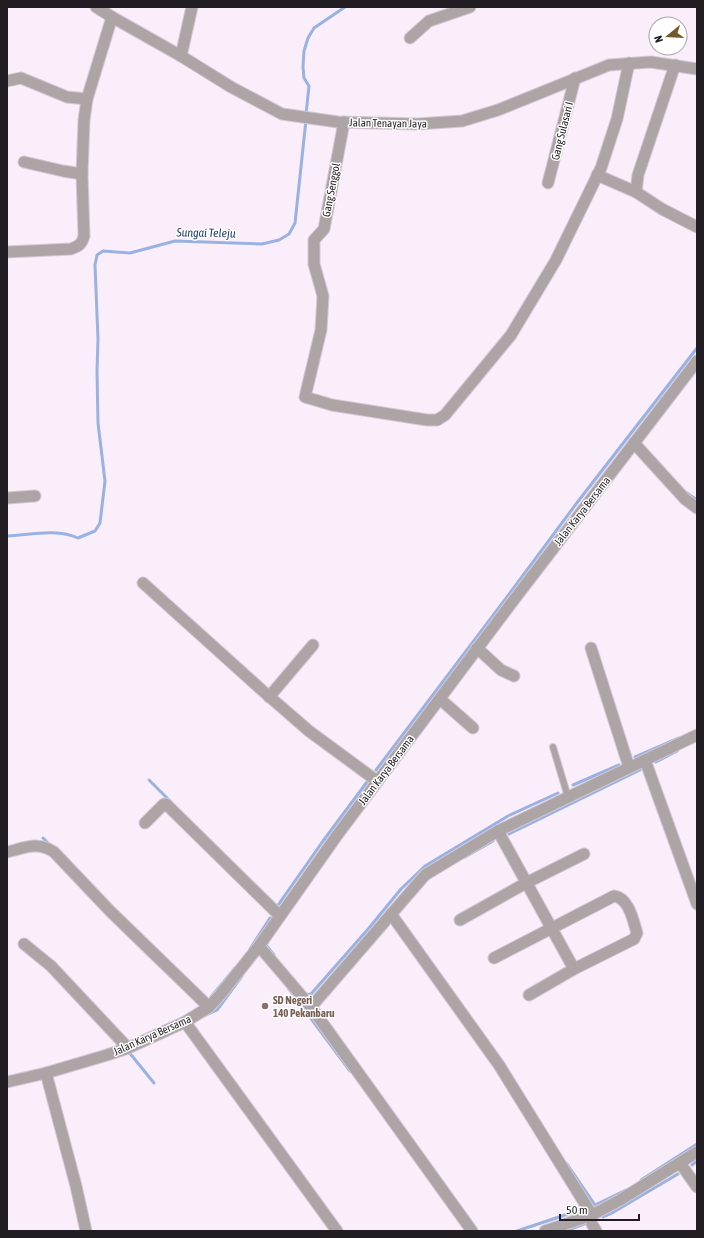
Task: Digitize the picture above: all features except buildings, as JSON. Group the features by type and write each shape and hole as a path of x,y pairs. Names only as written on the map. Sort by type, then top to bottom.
{"street":[{"name":"Jalan Tenayan Jaya","path":"96,7 231,87 282,114 341,122 418,124 462,121 498,110 610,65 651,62 697,69"},
{"path":"181,56 192,7"},
{"path":"410,38 429,20 470,7"},
{"path":"7,252 71,248 79,246 81,243 84,236 82,174 84,120 87,99 112,17"},
{"path":"629,63 617,119 601,168 597,175 636,192 662,210 697,227"},
{"path":"636,192 638,175 676,65"},
{"path":"7,81 21,78 67,97 87,99"},
{"name":"Gang Sulasari I","path":"548,183 575,78"},
{"name":"Gang Senggol","path":"341,122 324,229 314,240 314,264 323,296 321,330 305,397 332,405 427,420 437,420 445,415 511,335 556,260 597,175"},
{"path":"24,162 63,172 82,174"},
{"name":"Jalan Karya Bersama","path":"7,1082 46,1073 128,1048 185,1022 209,1007 259,946 338,834 477,648 697,361"},
{"path":"634,443 685,499 697,508"},
{"path":"7,498 35,496"},
{"path":"143,583 269,697 315,735 378,781"},
{"path":"269,697 313,645"},
{"path":"477,648 501,670 514,676"},
{"path":"591,648 629,767"},
{"path":"440,699 473,728"},
{"path":"311,1007 425,875 498,831 697,735"},
{"path":"645,760 697,904"},
{"path":"145,823 160,806 166,804 280,916"},
{"path":"498,831 574,969"},
{"path":"7,852 34,845 46,847 54,852 110,911 209,1007"},
{"path":"460,920 526,883 584,854"},
{"path":"494,958 614,896 620,896 625,902 633,919 637,933 634,938 528,995"},
{"path":"391,914 499,1064 593,1223"},
{"path":"24,944 51,966 128,1048"},
{"path":"259,946 311,1007 472,1231"},
{"path":"185,1022 337,1231"},
{"path":"46,1073 76,1186 86,1231"},
{"path":"545,1231 593,1223 620,1200 697,1152"},
{"path":"680,1163 697,1187"}],"lane":[{"path":"553,747 568,797"}],"waterway":[{"name":"Sungai Teleju","path":"306,114 309,86 304,78 303,67 304,51 308,38 314,28 345,7"},
{"name":"Sungai Teleju","path":"7,536 61,533 78,538 95,531 100,523 105,481 98,423 98,339 95,265 97,255 103,251 130,253 175,241 262,244 279,240 289,234 295,223 306,120"},
{"path":"376,770 576,504 697,348"},
{"path":"684,491 697,500"},
{"path":"635,757 679,738"},
{"path":"656,762 677,751"},
{"path":"573,785 619,765"},
{"path":"509,834 640,770"},
{"path":"149,780 171,802"},
{"path":"276,908 367,782"},
{"path":"304,995 311,994 401,889 425,866 508,816 558,793"},
{"path":"43,838 50,845"},
{"path":"465,857 493,841"},
{"path":"250,949 270,918"},
{"path":"268,942 266,945 274,955"},
{"path":"211,997 235,968"},
{"path":"204,1016 217,1010 242,976"},
{"path":"289,989 350,1071"},
{"path":"128,1051 154,1083"},
{"path":"641,1180 697,1144"},
{"path":"692,1165 697,1161"},
{"path":"567,1164 595,1205"},
{"path":"603,1217 678,1174"},
{"path":"595,1205 626,1190"},
{"path":"517,1231 580,1210"},
{"path":"565,1231 587,1223"}],"place":[{"name":"SD Negeri 140 Pekanbaru","path":"265,1006"}]}
